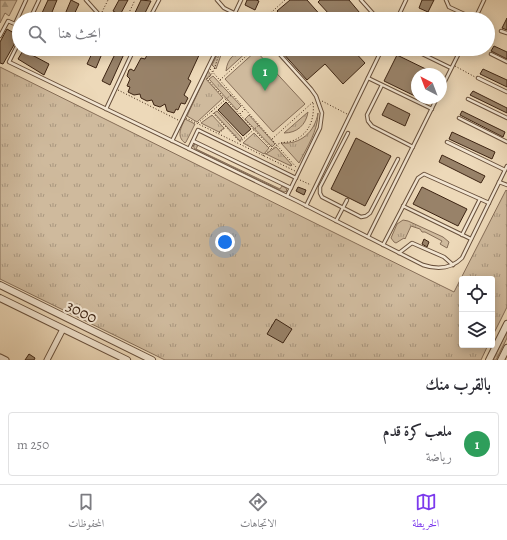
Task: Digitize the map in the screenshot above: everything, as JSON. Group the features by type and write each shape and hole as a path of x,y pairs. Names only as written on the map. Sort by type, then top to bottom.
{"street":[{"name":"3000","path":"0,285 152,360"},
{"path":"0,298 124,359"},
{"path":"489,360 507,324"},
{"path":"48,360 63,329"},
{"path":"501,360 507,348"},
{"path":"0,357 6,360"}],"lane":[{"path":"20,12 26,0"},
{"path":"33,12 39,0"},
{"path":"86,0 96,12"},
{"path":"153,12 159,0"},
{"path":"217,0 224,8 233,12"},
{"path":"235,12 241,0"},
{"path":"361,0 372,12"},
{"path":"400,12 406,0"},
{"path":"446,0 449,7 460,12"},
{"path":"478,12 484,0"},
{"path":"0,36 8,21 12,23"},
{"path":"501,31 507,34"},
{"path":"12,56 9,62 287,196 423,265 434,269 441,269 456,264 462,258 507,166"},
{"path":"106,109 131,56"},
{"path":"172,141 214,56"},
{"path":"281,56 311,89 317,98 322,113 320,128 287,196"},
{"path":"306,206 379,56"},
{"path":"428,56 452,67"},
{"path":"447,77 458,56"},
{"path":"495,56 507,62"},
{"path":"368,78 432,109"},
{"path":"478,78 507,92"},
{"path":"382,85 367,115 368,121 372,126 413,147"},
{"path":"468,99 507,118"},
{"path":"368,237 434,104"},
{"path":"459,118 507,142"},
{"path":"189,149 198,130 296,178"},
{"path":"348,133 320,187 322,197 343,208 361,217 370,213 398,159"},
{"path":"193,141 291,188"},
{"path":"446,142 505,170"},
{"path":"383,245 418,178 424,174 489,203"},
{"path":"502,176 507,178"},
{"path":"499,182 507,185"},
{"path":"462,235 480,199"},
{"path":"336,221 347,200"},
{"path":"403,206 471,240"},
{"path":"399,253 412,243 444,257 453,265"}],"path":[{"path":"102,12 108,0"},
{"path":"129,12 135,0"},
{"path":"272,12 285,0"},
{"path":"219,56 214,73 207,79 272,149"},
{"path":"220,80 246,56"},
{"path":"208,67 272,139 298,172"},
{"path":"452,67 478,78"},
{"path":"116,89 182,122"},
{"path":"197,124 232,94"},
{"path":"272,139 317,98 350,115"},
{"path":"263,156 279,142 294,140 306,132 313,118 313,102"},
{"path":"240,114 245,109"},
{"path":"211,111 239,143"},
{"path":"184,117 298,172"},
{"path":"239,143 259,125"},
{"path":"218,134 226,127"},
{"path":"296,178 314,187"}],"green space":[{"path":"0,0 17,0 9,16 5,13 0,23"},
{"path":"216,56 221,56 216,69 212,65"},
{"path":"242,56 226,71 228,63 232,57"},
{"path":"250,56 261,56 305,104 273,132 225,79"},
{"path":"0,67 454,292 459,282 459,348 487,348 481,360 165,360 0,279"},
{"path":"208,71 211,75 206,79 223,98 197,122 187,116"},
{"path":"213,76 241,106 237,110 209,79"},
{"path":"217,111 242,138 240,141 214,113"},
{"path":"308,112 305,121 297,130 284,133"},
{"path":"318,113 318,120 314,133 299,163 281,143 294,142 306,136 314,126"},
{"path":"212,115 224,128 219,132 201,123"},
{"path":"249,115 275,144 272,147 245,119"},
{"path":"185,119 195,124 185,143 180,135"},
{"path":"254,133 269,148 264,154 243,143"},
{"path":"196,143 198,145 196,149 280,189 282,186 286,188 287,191 284,192 195,149 193,146"},
{"path":"276,147 292,165 291,166 266,154"},
{"path":"506,190 507,191 507,307 495,331 495,276 462,276"},
{"path":"403,220 443,237 449,242 447,248 440,244 442,241 425,232 422,232 420,229 411,226 405,239 404,238 396,243 394,242 391,238 397,224"},
{"path":"507,331 507,338 496,360 493,360"}],"building":[{"path":"48,0 57,0 52,12 42,12"},
{"path":"71,0 79,4 75,12 66,12"},
{"path":"119,0 128,0 122,12 113,11"},
{"path":"141,0 151,1 146,12 135,12"},
{"path":"247,0 259,1 255,10 245,5"},
{"path":"290,0 307,0 318,12 278,12 277,11"},
{"path":"320,0 349,0 359,12 327,12 318,2"},
{"path":"422,0 434,0 428,12 419,8"},
{"path":"507,18 507,30 502,28"},
{"path":"7,29 12,32 12,48 3,64 0,63 0,42"},
{"path":"495,46 507,52 507,59 495,53"},
{"path":"20,56 34,56 49,64 44,75 18,59"},
{"path":"91,56 101,56 96,68 87,64"},
{"path":"114,56 123,56 110,85 102,81"},
{"path":"146,56 199,56 188,79 191,81 184,95 188,98 185,104 181,103 178,110 176,109 174,113 167,111 165,104 160,107 154,105 152,100 147,101 141,98 140,94 134,95 128,92 130,87 127,86 130,79 127,76 129,70 131,69 134,71 141,58 145,59"},
{"path":"285,56 358,56 365,63 343,84 325,64 307,80"},
{"path":"396,56 424,68 411,68 411,94 384,81"},
{"path":"483,69 507,80 507,87 480,74"},
{"path":"473,91 507,108 507,113 470,95"},
{"path":"226,102 251,129 243,136 218,110"},
{"path":"388,103 410,114 405,126 382,115"},
{"path":"462,111 505,132 503,137 460,115"},
{"path":"452,132 495,152 492,159 449,139"},
{"path":"356,138 391,156 365,206 331,189"},
{"path":"442,155 485,176 481,183 439,162"},
{"path":"298,187 306,190 304,195 296,191"},
{"path":"422,187 467,209 458,226 413,204"},
{"path":"424,239 429,242 427,247 422,244"},
{"path":"276,319 292,329 283,343 267,334"},
{"path":"29,354 35,358 34,360 25,360"}],"place":[{"name":"ملعب كرة قدم","path":"265,91"}]}
